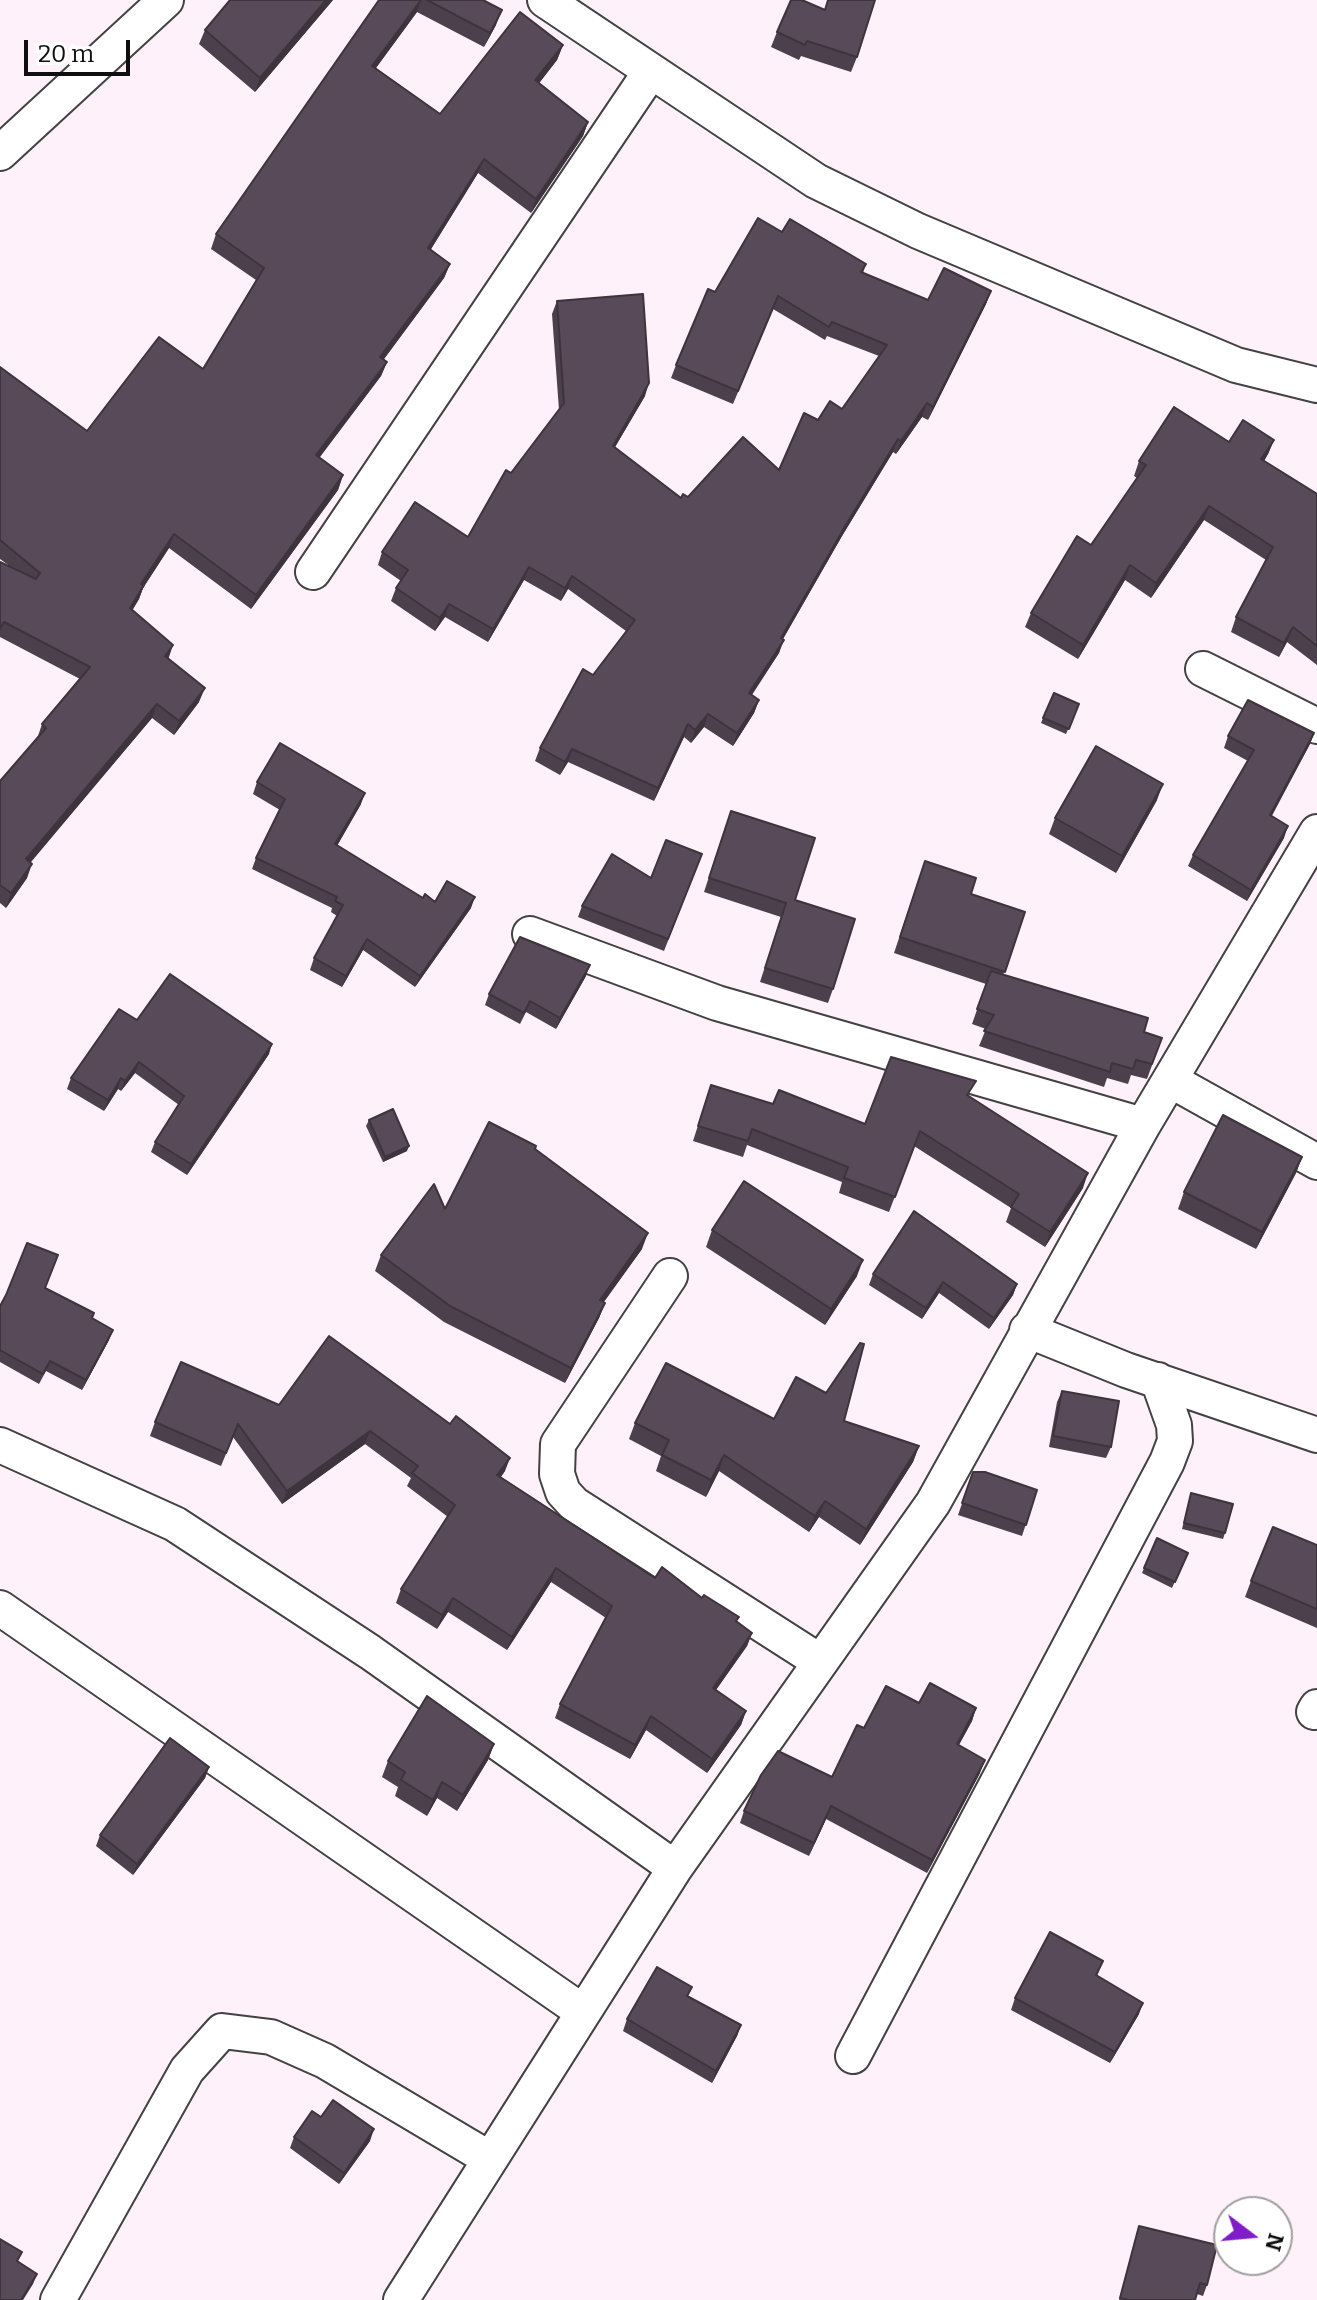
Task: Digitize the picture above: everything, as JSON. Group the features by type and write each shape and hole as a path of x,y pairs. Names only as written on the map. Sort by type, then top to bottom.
{"street":[{"path":"0,153 166,0"},
{"path":"545,0 816,181 918,231 1236,365 1317,385"},
{"path":"313,572 651,71"},
{"path":"1203,669 1317,726"},
{"path":"401,2300 675,1868 933,1503 1143,1125 1317,832"},
{"path":"530,934 717,1003 1143,1125"},
{"path":"1170,1080 1317,1162"},
{"path":"670,1276 558,1444 557,1474 563,1492 574,1504 819,1661"},
{"path":"1027,1330 1158,1380 1317,1435"},
{"path":"853,2056 1167,1462 1175,1441 1174,1425 1158,1380"},
{"path":"0,1445 175,1524 370,1652 675,1868"},
{"path":"0,1608 583,2012"},
{"path":"58,2300 187,2070 222,2031 271,2037 325,2061 490,2159"}],"building":[{"path":"230,0 326,0 260,78 205,30"},
{"path":"379,0 421,0 372,66 440,114 520,12 563,45 535,80 588,122 536,199 484,159 428,248 450,264 380,357 387,362 316,455 343,475 256,595 174,534 141,584 144,585 130,608 173,645 165,656 205,688 179,721 157,704 26,859 32,864 11,893 0,885 0,781 46,728 42,724 90,667 4,622 0,629 0,562 36,579 40,573 0,540 0,367 87,431 159,337 203,369 264,268 216,234"},
{"path":"427,0 483,0 502,10 490,33"},
{"path":"791,0 802,0 825,10 828,0 875,0 857,57 807,41 805,45 777,32"},
{"path":"758,218 782,232 790,219 866,264 861,272 928,300 944,268 991,291 933,407 927,403 901,441 898,439 781,638 784,640 749,693 759,700 737,733 708,714 695,730 688,724 658,788 572,749 565,762 540,748 583,669 593,675 635,620 572,576 565,588 529,567 493,629 449,604 440,618 396,588 408,570 382,552 415,502 468,537 506,470 511,473 564,403 557,301 643,294 649,383 613,446 681,498 683,494 688,497 743,437 779,470 804,413 818,420 830,401 842,409 887,345 832,322 829,327 778,296 738,391 676,365 708,289 715,292"},
{"path":"1174,407 1229,442 1243,420 1274,440 1261,459 1317,494 1317,646 1293,627 1284,643 1236,617 1273,547 1209,506 1156,583 1130,565 1083,645 1031,613 1077,536 1091,545 1146,465 1139,461"},
{"path":"1054,693 1079,704 1069,729 1043,718"},
{"path":"1248,700 1314,733 1270,815 1288,826 1251,890 1193,855 1254,750 1228,736"},
{"path":"280,743 365,793 335,844 423,898 425,894 435,902 447,881 475,897 420,976 367,939 346,976 314,958 343,905 335,901 337,897 256,858 285,799 257,782"},
{"path":"1096,746 1163,784 1122,856 1055,818"},
{"path":"731,811 815,838 795,900 855,919 833,989 765,968 786,903 709,878"},
{"path":"666,840 702,854 668,939 582,906 612,854 651,878"},
{"path":"925,861 976,878 971,894 1025,912 1005,972 900,937"},
{"path":"520,937 590,965 560,1018 530,1001 524,1013 489,994"},
{"path":"991,971 1148,1018 1144,1032 1162,1038 1152,1064 1136,1060 1133,1069 1112,1063 1110,1072 984,1031 994,1015 977,1009"},
{"path":"170,974 272,1044 191,1164 155,1142 184,1096 139,1062 125,1081 121,1078 108,1100 71,1078 119,1009 137,1020"},
{"path":"891,1057 976,1081 967,1095 1088,1173 1050,1232 1011,1207 1019,1194 920,1131 895,1197 844,1178 848,1167 752,1129 748,1141 698,1126 711,1085 773,1104 779,1090 865,1124"},
{"path":"393,1109 409,1146 385,1157 369,1120"},
{"path":"1223,1115 1302,1157 1262,1232 1184,1192"},
{"path":"489,1122 536,1146 535,1149 648,1233 600,1300 605,1303 571,1368 450,1306 381,1255 434,1184 445,1209"},
{"path":"744,1181 863,1260 831,1309 712,1230"},
{"path":"914,1211 1017,1284 994,1318 943,1282 926,1308 873,1274"},
{"path":"27,1243 58,1255 45,1288 94,1313 92,1318 113,1330 86,1380 50,1361 43,1374 0,1350 0,1306"},
{"path":"329,1336 450,1424 456,1416 510,1458 497,1475 655,1578 662,1567 702,1598 704,1595 739,1617 736,1621 752,1633 713,1688 746,1711 712,1759 651,1716 635,1745 560,1704 612,1606 556,1568 512,1637 453,1598 442,1615 401,1589 455,1505 412,1473 418,1466 370,1431 287,1491 238,1424 226,1453 155,1422 181,1362 279,1405"},
{"path":"860,1343 864,1344 844,1421 919,1446 866,1529 825,1501 815,1516 724,1455 711,1480 662,1455 669,1440 635,1423 666,1363 774,1419 796,1377 826,1393"},
{"path":"1062,1391 1119,1401 1111,1447 1053,1436"},
{"path":"973,1472 985,1472 1037,1490 1026,1525 962,1503"},
{"path":"1191,1493 1233,1504 1225,1533 1184,1523"},
{"path":"1273,1527 1317,1545 1317,1609 1251,1581"},
{"path":"1157,1538 1188,1553 1175,1582 1144,1568"},
{"path":"930,1683 976,1708 957,1744 985,1760 932,1860 831,1806 814,1843 744,1811 761,1775 778,1751 832,1777 857,1725 864,1728 886,1686 919,1703"},
{"path":"427,1696 494,1744 463,1795 442,1782 433,1800 401,1780 405,1772 388,1761"},
{"path":"170,1738 209,1767 137,1864 100,1835"},
{"path":"1050,1932 1103,1961 1096,1975 1143,2003 1115,2052 1015,1998"},
{"path":"657,1967 692,1987 687,1996 741,2025 716,2071 627,2019"},
{"path":"333,2100 374,2129 344,2173 294,2137 312,2111 321,2117"},
{"path":"1139,2226 1213,2244 1213,2261 1207,2285 1200,2283 1195,2300 1120,2298"},
{"path":"0,2239 22,2252 17,2261 37,2274 21,2300 0,2300"}]}
